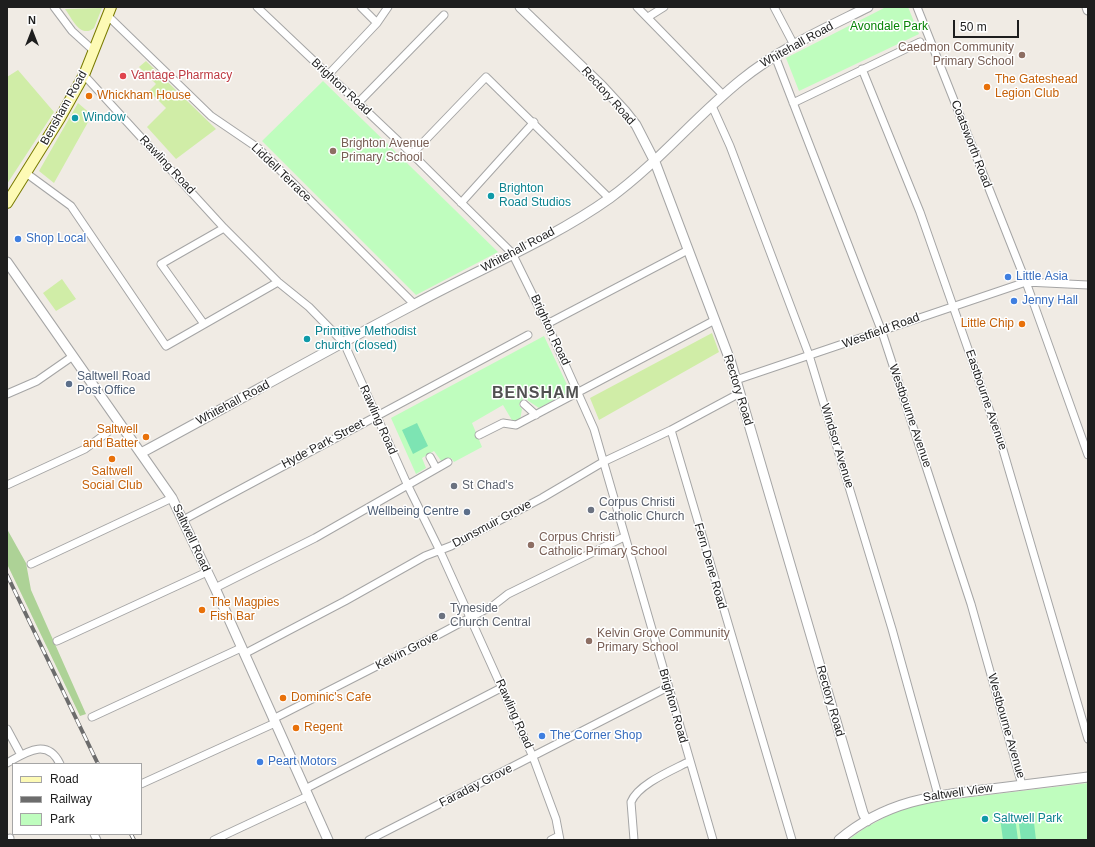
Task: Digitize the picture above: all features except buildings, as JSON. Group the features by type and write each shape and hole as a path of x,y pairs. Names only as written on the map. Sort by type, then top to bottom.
{"main road":[{"name":"Bensham Road","path":"7,203 60,118 84,75 110,12"}],"street":[{"path":"54,7 72,31 94,51"},
{"name":"Brighton Road","path":"257,7 412,154 512,253 579,392 594,429 624,537 713,840"},
{"path":"361,7 377,23"},
{"path":"328,75 377,23 388,7"},
{"path":"637,7 723,95"},
{"path":"648,18 664,7"},
{"path":"774,7 794,45"},
{"name":"Whitehall Road","path":"141,453 414,304 565,226 609,198 655,162 723,95 755,69 794,45 868,7"},
{"name":"Coatsworth Road","path":"917,7 1026,282 1088,455"},
{"name":"Rectory Road","path":"524,8 625,111 636,125 655,162 716,320 740,392 866,821"},
{"name":"Liddell Terrace","path":"110,12 211,116 258,148 414,304"},
{"path":"358,103 444,15"},
{"path":"793,103 920,42"},
{"name":"Westbourne Avenue","path":"775,56 882,332 971,604 1022,785"},
{"name":"Eastbourne Avenue","path":"862,69 920,212 1001,443 1088,739"},
{"name":"Rawling Road","path":"84,75 224,228 278,282 309,307 344,343 408,486 440,551 533,756 556,818 559,838"},
{"path":"412,154 486,77 534,122 609,198"},
{"name":"Windsor Avenue","path":"712,106 730,146 809,355 892,629 938,795"},
{"path":"461,204 534,122"},
{"path":"26,172 71,206 166,346 278,282"},
{"path":"204,324 161,264 224,228"},
{"path":"547,324 688,250"},
{"name":"Saltwell Road","path":"7,262 172,498 215,588 328,840"},
{"path":"1026,282 1088,285"},
{"name":"Westfield Road","path":"736,380 882,332 917,317 1026,282"},
{"path":"479,435 502,423 516,425 716,320"},
{"name":"Hyde Park Street","path":"183,520 528,335"},
{"path":"7,394 37,381 73,356"},
{"name":"Dunsmuir Grove","path":"92,717 242,651 344,601 425,556 440,551 542,498 603,462 671,430 740,392"},
{"path":"524,404 536,415"},
{"path":"7,485 85,449 120,423"},
{"name":"Fern Dene Road","path":"671,430 792,840"},
{"path":"430,457 436,468"},
{"path":"215,588 303,545 448,462"},
{"path":"31,564 172,498"},
{"name":"Kelvin Grove","path":"142,784 274,721 470,618 508,594 624,537"},
{"path":"56,641 207,572"},
{"name":"Faraday Grove","path":"369,840 668,687"},
{"path":"214,840 501,688"},
{"path":"7,729 21,756"},
{"path":"7,763 39,748 54,755 59,763"},
{"path":"634,840 631,802 634,796 647,785 690,761"},
{"name":"Saltwell View","path":"839,840 866,821 908,802 938,795 1088,777"},
{"path":"552,840 559,838"}],"green space":[{"name":"Avondale Park","path":"886,7 908,7 919,34 799,91 786,58"},
{"path":"102,8 94,28 89,31 85,31 77,26 65,9"},
{"path":"146,61 216,129 176,159 147,127 166,108 149,91 156,84 139,67"},
{"path":"18,70 54,112 7,184 7,77"},
{"path":"323,81 498,252 416,295 262,141"},
{"path":"78,103 92,115 54,183 39,171"},
{"path":"62,279 76,299 56,311 43,293"},
{"path":"712,333 719,352 599,420 590,398"},
{"path":"544,336 570,391 539,408 524,398 519,405 522,409 520,420 513,422 503,405 472,423 482,447 454,462 451,458 442,462 434,451 422,458 426,468 416,474 391,418"},
{"path":"417,423 428,446 413,454 402,430"},
{"path":"7,529 26,563 31,590 86,714 80,716 7,564"},
{"name":"Saltwell Park","path":"1088,783 1088,840 848,840 865,828 897,811 930,802"},
{"path":"1033,814 1036,840 1021,840 1018,816"},
{"path":"1015,817 1018,840 1003,840 1000,818"}],"railway":[{"path":"7,575 98,763"},
{"path":"132,835 134,840"}],"place":[{"name":"Caedmon Community Primary School","path":"1022,55"},
{"name":"Vantage Pharmacy","path":"123,76"},
{"name":"The Gateshead Legion Club","path":"987,87"},
{"name":"Whickham House","path":"89,96"},
{"name":"Window","path":"75,118"},
{"name":"Brighton Avenue Primary School","path":"333,151"},
{"name":"Brighton Road Studios","path":"491,196"},
{"name":"Shop Local","path":"18,239"},
{"name":"Little Asia","path":"1008,277"},
{"name":"Jenny Hall","path":"1014,301"},
{"name":"Little Chip","path":"1022,324"},
{"name":"Primitive Methodist church (closed)","path":"307,339"},
{"name":"Saltwell Road Post Office","path":"69,384"},
{"name":"Saltwell and Batter","path":"146,437"},
{"name":"Saltwell Social Club","path":"112,459"},
{"name":"St Chad's","path":"454,486"},
{"name":"Corpus Christi Catholic Church","path":"591,510"},
{"name":"Wellbeing Centre","path":"467,512"},
{"name":"Corpus Christi Catholic Primary School","path":"531,545"},
{"name":"The Magpies Fish Bar","path":"202,610"},
{"name":"Tyneside Church Central","path":"442,616"},
{"name":"Kelvin Grove Community Primary School","path":"589,641"},
{"name":"Dominic's Cafe","path":"283,698"},
{"name":"Regent","path":"296,728"},
{"name":"The Corner Shop","path":"542,736"},
{"name":"Peart Motors","path":"260,762"},
{"name":"Saltwell Park","path":"985,819"}],"district":[{"name":"BENSHAM","path":"536,394"}]}
